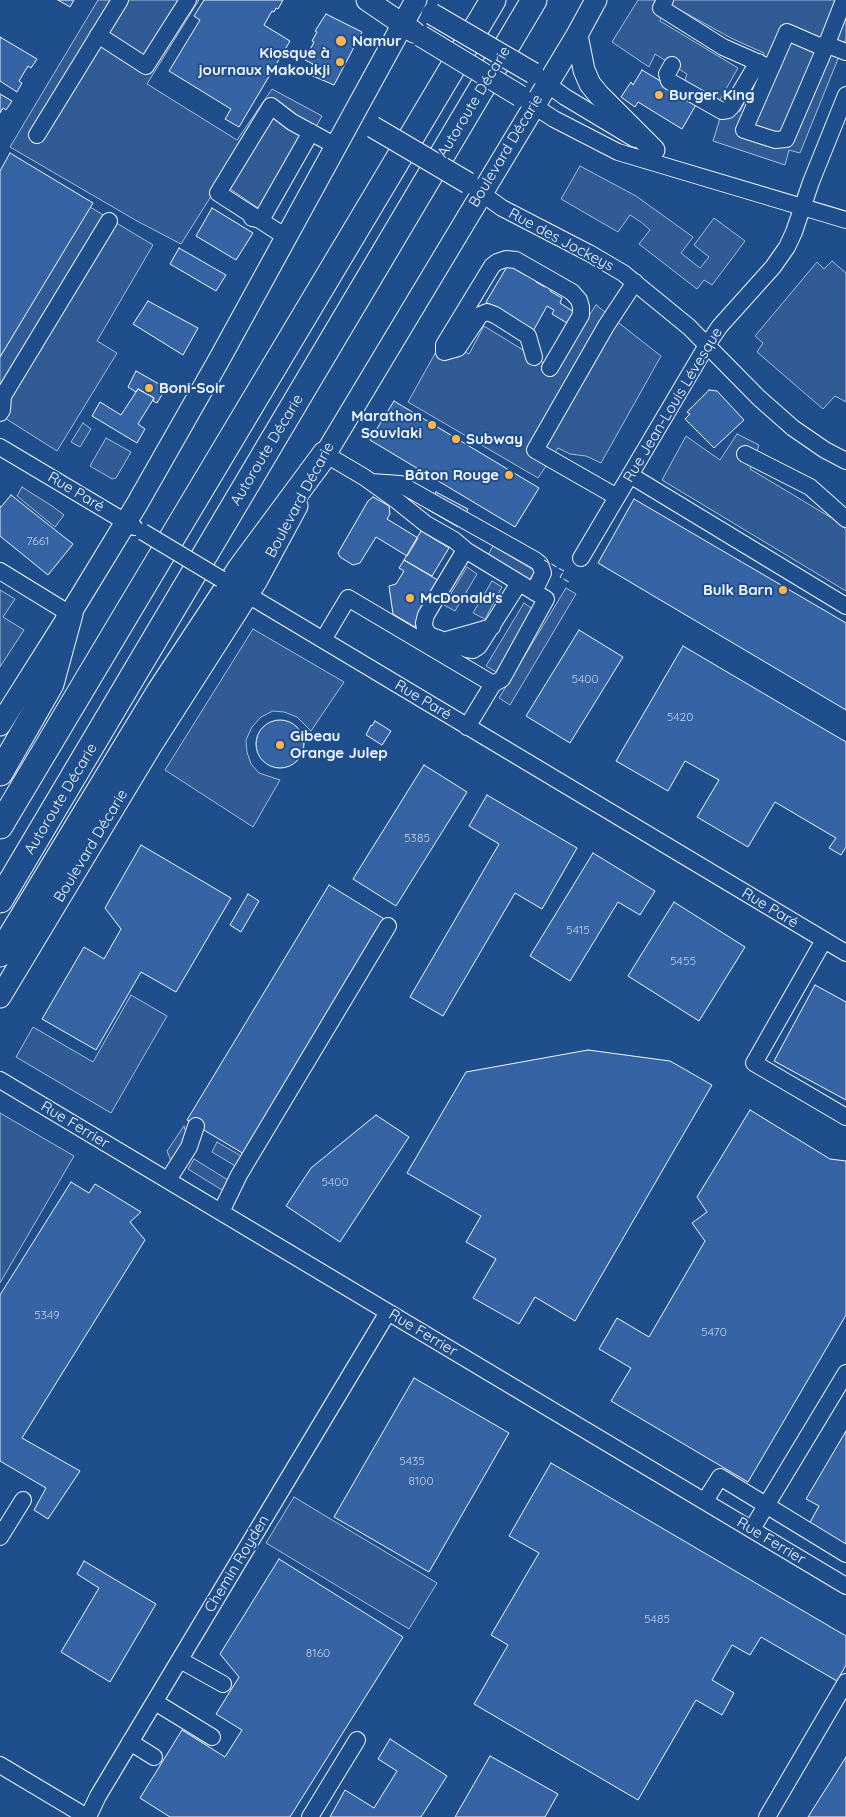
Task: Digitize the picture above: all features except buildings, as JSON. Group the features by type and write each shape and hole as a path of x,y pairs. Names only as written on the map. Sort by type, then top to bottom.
{"highway":[{"path":"0,826 493,0"},
{"name":"Autoroute Décarie","path":"0,900 534,0"},
{"path":"0,954 159,692 325,454"},
{"path":"0,773 50,684 70,614"}],"main road":[{"path":"367,0 421,36 527,101"},
{"name":"Boulevard Décarie","path":"325,454 475,188 540,79 577,35 596,0"},
{"path":"0,725 70,614 134,527 220,358 403,24 418,4 540,79"},
{"path":"577,35 584,70 590,84 654,150"},
{"path":"353,115 475,188"},
{"name":"Boulevard Décarie","path":"0,997 151,746 233,586"}],"street":[{"path":"37,136 120,0"},
{"path":"98,35 146,66 188,0"},
{"path":"665,0 661,8 723,47 764,65"},
{"path":"764,65 744,130 775,140 786,139 844,0"},
{"path":"672,64 666,74 668,80 722,111 728,110 732,106 787,32 846,52"},
{"path":"540,79 565,97 693,174"},
{"name":"Rue Jean-Louis Lévesque","path":"581,558 707,345 720,326 783,252 794,232 811,182 846,95"},
{"path":"527,101 559,122 618,152 846,220"},
{"path":"286,237 260,220 216,197 271,106 292,122 336,146"},
{"path":"260,220 311,132"},
{"name":"Rue des Jockeys","path":"475,188 502,208 599,258 635,282 689,327 759,398 793,428 825,450 846,461"},
{"path":"0,413 2,410 2,395 109,221"},
{"path":"534,357 528,336 487,312 480,315 458,348 444,352 444,345 496,262 506,259 516,260 572,292 579,300 581,307 580,315 550,368"},
{"path":"617,497 535,450 606,326 635,282"},
{"name":"Rue Paré","path":"0,447 846,953"},
{"path":"325,454 371,482 426,524 454,540 465,550 546,599 502,680 493,684 467,726"},
{"path":"745,454 810,487 846,519"},
{"path":"630,476 846,606"},
{"path":"371,482 400,484 535,560 540,564 543,573 534,592"},
{"path":"465,550 426,615 424,623 429,635 455,646 473,650 479,646 519,583"},
{"path":"0,571 70,614"},
{"path":"323,640 348,598 493,684"},
{"path":"221,1212 239,1175 388,926"},
{"path":"824,940 754,1063 846,1117"},
{"name":"Rue Ferrier","path":"0,1080 846,1586"},
{"path":"168,1180 189,1147 196,1126"},
{"name":"Chemin Royden","path":"87,1817 388,1312"},
{"path":"752,1529 846,1373"},
{"path":"705,1501 720,1477 846,1554"},
{"path":"0,1535 23,1500"},
{"path":"180,1660 223,1684"},
{"path":"767,1817 846,1682"},
{"path":"155,1702 212,1737"},
{"path":"310,1817 357,1740"},
{"path":"130,1742 154,1757"},
{"path":"0,1765 87,1817"}],"shaded area":[{"path":"98,0 199,0 147,84 237,140 272,89 322,116 267,214 220,182 181,244 137,221 10,147"},
{"path":"638,0 658,0 665,4 660,21 738,68 718,103 685,80 687,74 655,54 649,67 612,42"},
{"path":"671,0 846,0 846,39 800,153 789,150 785,165 713,141 721,115 740,111 759,74 764,53 733,39 669,4"},
{"path":"580,166 636,196 693,237 681,253 700,268 709,257 694,245 714,218 745,241 712,285 704,280 697,289 639,244 650,230 641,222 630,215 618,232 561,199"},
{"path":"90,207 153,245 97,341 117,353 57,451 0,415 0,357"},
{"path":"832,261 846,273 846,402 835,396 823,409 757,352 763,343 755,336 817,262 824,269"},
{"path":"596,305 661,356 601,463 586,456 570,454 558,448 538,478 408,402 442,341 469,354 484,326 554,369"},
{"path":"83,423 91,429 80,447 71,442"},
{"path":"737,434 759,445 750,469 840,523 846,530 846,591 662,480 686,436 720,460"},
{"path":"106,438 131,452 116,478 112,479 90,466"},
{"path":"22,487 64,515 55,527 17,496"},
{"path":"493,546 535,571 528,582 487,557"},
{"path":"467,567 477,574 455,611 444,605"},
{"path":"492,581 502,587 485,619 473,613"},
{"path":"566,588 576,594 510,705 499,698"},
{"path":"0,590 15,599 3,617 24,630 0,667"},
{"path":"524,603 534,610 496,672 486,666"},
{"path":"253,629 344,682 311,731 297,717 284,712 273,711 261,717 252,727 246,740 251,764 259,773 280,780 253,827 165,770"},
{"path":"131,995 167,1016 111,1113 16,1057 33,1027 93,1062"},
{"path":"0,1113 74,1156 0,1283"},
{"path":"184,1126 188,1139 171,1161 167,1151"},
{"path":"217,1142 243,1157 237,1167 212,1152"},
{"path":"194,1159 228,1180 222,1190 188,1169"},
{"path":"294,1497 437,1583 409,1629 266,1543"}],"fence":[{"path":"544,560 564,571 560,577 569,582"}],"place":[{"name":"Namur","path":"341,41"},
{"name":"Kiosque à journaux Makoukji","path":"340,62"},
{"name":"Burger King","path":"659,95"},
{"name":"Boni-Soir","path":"149,388"},
{"name":"Marathon Souvlaki","path":"432,425"},
{"name":"Subway","path":"456,439"},
{"name":"Bâton Rouge","path":"509,475"},
{"name":"Bulk Barn","path":"783,590"},
{"name":"McDonald's","path":"410,598"},
{"name":"Gibeau Orange Julep","path":"280,745"}]}
